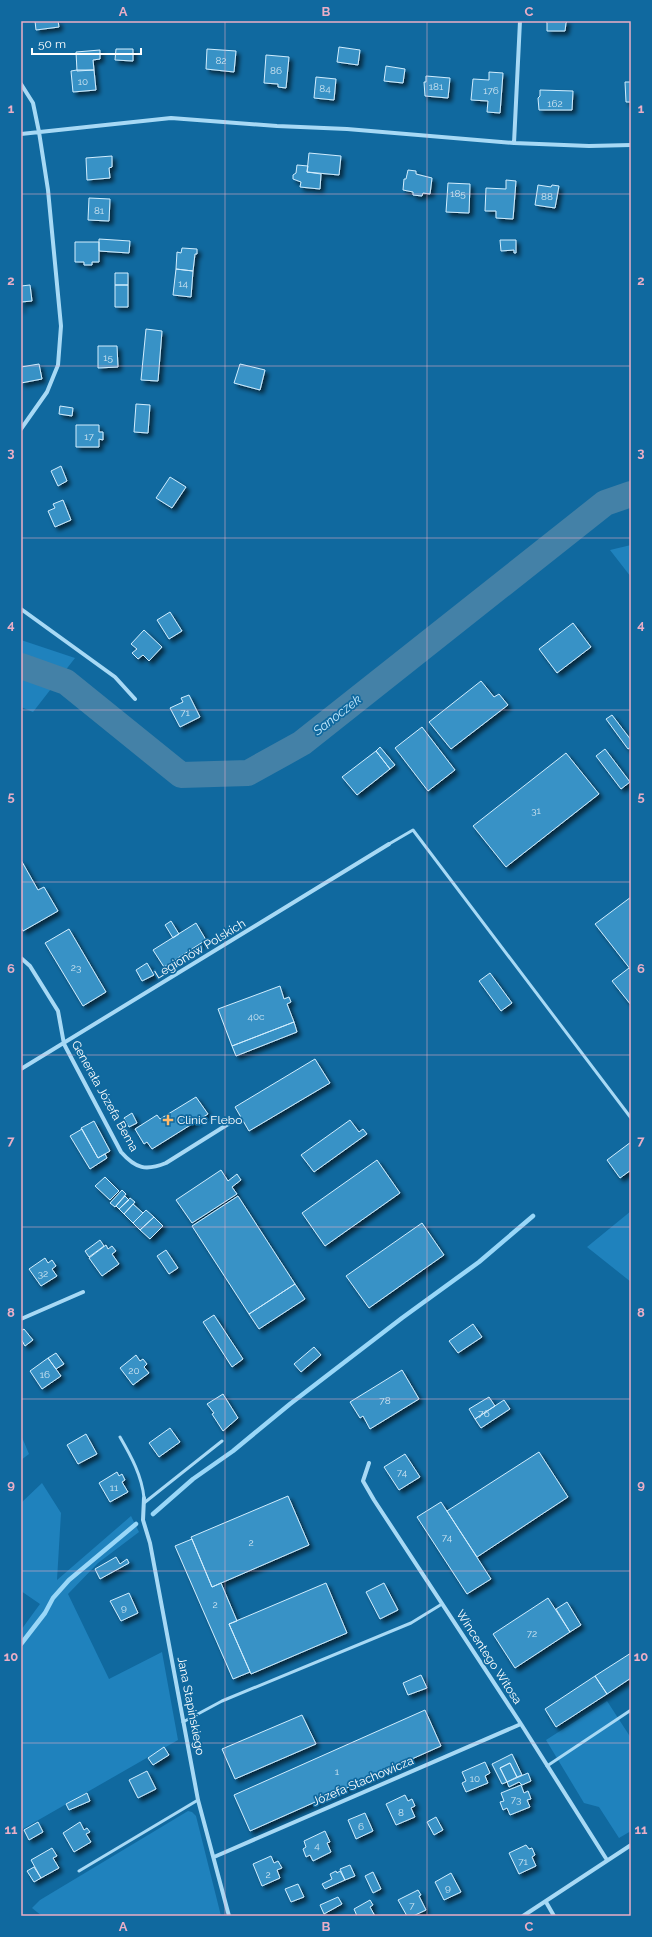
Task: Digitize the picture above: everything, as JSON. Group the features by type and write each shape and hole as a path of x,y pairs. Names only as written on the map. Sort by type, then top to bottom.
{"street":[{"path":"514,143 520,21"},
{"path":"21,84 33,103 39,132 48,190 61,326 58,365 47,392 21,429"},
{"path":"21,134 171,118 277,126 347,129 514,143 589,146 631,145"},
{"path":"21,609 115,677 134,699"},
{"name":"Legionów Polskich","path":"21,1069 389,844"},
{"name":"Generała Józefa Bema","path":"21,958 30,966 58,1010 64,1044 121,1152 128,1160 138,1166 150,1168 166,1163 233,1121"},
{"path":"21,1319 83,1292"},
{"name":"Wincentego Witosa","path":"369,1463 363,1481 374,1500 521,1724 546,1766 607,1860"},
{"name":"Jana Stapińskiego","path":"144,1498 143,1520 150,1543 198,1800 229,1916"},
{"name":"Józefa Stachowicza","path":"214,1857 521,1724"},
{"path":"523,1916 631,1845"},
{"path":"546,1902 554,1916"}],"lane":[{"path":"389,844 413,830 631,1118"},
{"path":"120,1437 132,1458 142,1484 144,1498"},
{"path":"144,1503 222,1441"},
{"path":"183,1722 222,1701 410,1623 442,1604"},
{"path":"546,1766 631,1710"},
{"path":"79,1871 198,1800"}],"shaded area":[{"path":"631,545 631,577 610,550"},
{"path":"21,640 75,658 33,712 21,707"},
{"path":"631,1211 631,1282 587,1247"},
{"path":"21,1435 29,1454 21,1460"},
{"path":"42,1483 61,1513 57,1580 131,1516 139,1532 98,1563 68,1594 109,1679 162,1652 178,1740 21,1830 21,1630 40,1604 21,1591 21,1503"},
{"path":"607,1701 631,1738 631,1831 619,1838 599,1807 584,1803 546,1740"},
{"path":"188,1811 192,1812 196,1816 221,1916 42,1916 32,1908 40,1900"}],"building":[{"path":"35,21 58,21 59,27 36,30"},
{"path":"546,21 568,21 566,23 565,31 547,31"},
{"path":"339,47 360,50 358,65 337,62"},
{"path":"116,49 133,49 133,61 115,60"},
{"path":"207,49 236,51 234,72 206,69"},
{"path":"100,50 100,59 93,60 94,70 77,71 76,52"},
{"path":"266,55 289,57 286,88 278,87 278,84 264,83"},
{"path":"386,66 405,69 403,83 384,81"},
{"path":"94,70 96,90 73,92 71,71"},
{"path":"489,72 503,73 500,113 487,112 488,101 471,100 473,79 489,80"},
{"path":"426,76 450,78 448,98 425,96 424,82 426,82"},
{"path":"316,77 336,79 334,100 314,98"},
{"path":"625,82 631,82 631,102 626,102"},
{"path":"540,90 573,91 572,110 539,110 538,98 540,96"},
{"path":"309,153 341,156 339,175 307,172"},
{"path":"112,156 112,167 109,168 110,178 87,180 86,158"},
{"path":"297,165 308,166 307,172 321,174 320,189 300,187 301,182 293,179 293,175 296,173"},
{"path":"408,170 416,171 416,174 432,178 430,194 423,193 422,196 413,195 413,192 403,190 404,179 406,179"},
{"path":"506,180 516,181 513,219 496,218 496,211 485,211 486,188 506,189"},
{"path":"448,183 470,184 469,213 446,212"},
{"path":"538,185 551,187 552,185 559,186 555,208 535,205"},
{"path":"89,198 110,199 109,221 88,220"},
{"path":"99,239 130,241 129,253 99,251"},
{"path":"500,240 516,240 516,253 514,253 514,250 501,251"},
{"path":"75,242 99,242 99,262 92,262 92,265 84,265 84,262 75,262"},
{"path":"182,248 197,249 193,271 176,269 177,252 181,253"},
{"path":"176,269 193,271 191,297 173,295"},
{"path":"115,273 128,273 128,285 115,285"},
{"path":"30,285 32,301 21,302 21,286"},
{"path":"115,285 128,285 128,307 115,307"},
{"path":"146,329 162,331 158,381 141,380"},
{"path":"98,346 117,346 118,367 98,368"},
{"path":"39,364 42,379 21,383 21,367"},
{"path":"240,364 265,370 260,390 234,383"},
{"path":"136,404 150,405 148,433 134,432"},
{"path":"60,406 73,408 72,416 59,414"},
{"path":"76,425 99,425 99,432 103,432 103,440 99,439 99,447 76,447"},
{"path":"61,466 67,481 58,486 51,471"},
{"path":"170,477 186,487 172,508 156,498"},
{"path":"63,500 71,520 55,527 48,511 55,508 53,504"},
{"path":"170,612 182,631 169,639 157,620"},
{"path":"573,623 591,647 557,673 539,649"},
{"path":"144,630 162,647 149,661 143,655 138,659 132,653 137,649 131,644"},
{"path":"481,681 494,697 499,694 508,705 451,749 429,722"},
{"path":"189,695 200,717 180,727 170,708 183,702 181,698"},
{"path":"612,715 631,740 631,747 628,749 606,719"},
{"path":"422,727 455,770 428,791 395,748"},
{"path":"380,747 395,765 390,769 376,751"},
{"path":"605,749 630,782 621,789 596,756"},
{"path":"376,751 390,769 357,795 342,777"},
{"path":"566,753 599,794 506,867 473,826"},
{"path":"21,860 38,890 44,887 58,911 23,931 21,927"},
{"path":"631,897 631,970 595,924"},
{"path":"171,921 179,934 173,938 165,925"},
{"path":"196,923 206,940 164,967 153,950"},
{"path":"69,929 106,992 83,1006 45,943"},
{"path":"147,963 154,975 142,981 136,970"},
{"path":"629,968 631,970 631,1005 612,981"},
{"path":"490,973 512,1003 501,1011 479,981"},
{"path":"280,986 284,999 289,997 291,1002 287,1004 294,1022 232,1046 218,1009"},
{"path":"294,1022 297,1032 236,1056 232,1046"},
{"path":"315,1059 330,1083 249,1131 235,1107"},
{"path":"196,1097 208,1114 152,1149 147,1142 144,1144 135,1129 157,1115 160,1119"},
{"path":"132,1113 137,1123 129,1127 124,1118"},
{"path":"350,1120 359,1132 363,1129 367,1134 314,1172 301,1155"},
{"path":"94,1121 110,1151 98,1158 81,1128"},
{"path":"82,1129 98,1158 105,1154 107,1158 90,1169 70,1136"},
{"path":"631,1142 631,1170 620,1178 607,1160"},
{"path":"377,1160 400,1193 325,1246 302,1213"},
{"path":"221,1170 228,1181 237,1174 241,1180 232,1187 237,1194 192,1223 176,1200"},
{"path":"105,1177 119,1191 110,1200 95,1186"},
{"path":"122,1190 126,1194 115,1207 110,1203"},
{"path":"125,1196 129,1200 119,1209 116,1206"},
{"path":"238,1196 295,1284 249,1314 192,1226"},
{"path":"130,1198 135,1202 124,1214 119,1209"},
{"path":"133,1204 143,1213 133,1223 124,1214"},
{"path":"146,1210 154,1217 140,1230 133,1223"},
{"path":"154,1217 163,1226 150,1239 140,1230"},
{"path":"422,1223 444,1255 369,1308 346,1276"},
{"path":"100,1240 104,1246 89,1257 85,1251"},
{"path":"106,1245 108,1249 112,1246 116,1251 112,1254 119,1264 102,1276 89,1258"},
{"path":"166,1250 178,1268 169,1274 157,1256"},
{"path":"45,1258 48,1263 52,1260 56,1266 52,1269 57,1276 41,1286 29,1269"},
{"path":"295,1284 305,1299 259,1329 249,1314"},
{"path":"214,1315 243,1359 232,1367 203,1322"},
{"path":"473,1324 482,1337 458,1353 449,1341"},
{"path":"24,1329 33,1340 25,1346 21,1339 21,1331"},
{"path":"314,1347 321,1355 301,1372 294,1364"},
{"path":"56,1353 64,1364 56,1369 48,1358"},
{"path":"136,1355 140,1361 143,1359 147,1364 144,1367 149,1373 133,1385 120,1368"},
{"path":"48,1358 61,1376 42,1389 30,1371"},
{"path":"402,1370 419,1399 370,1429 363,1416 360,1418 350,1402"},
{"path":"223,1394 238,1418 223,1431 212,1414 214,1413 207,1404"},
{"path":"489,1397 495,1406 475,1419 469,1409"},
{"path":"504,1400 510,1409 481,1428 475,1419"},
{"path":"170,1428 180,1442 159,1457 149,1443"},
{"path":"86,1434 97,1454 78,1464 67,1445"},
{"path":"539,1452 568,1497 477,1557 447,1511"},
{"path":"405,1454 420,1477 399,1490 384,1467"},
{"path":"117,1472 119,1476 122,1474 125,1480 122,1482 128,1492 110,1502 99,1483"},
{"path":"288,1496 309,1545 212,1587 191,1537"},
{"path":"441,1502 491,1579 467,1594 417,1517"},
{"path":"192,1539 212,1587 221,1583 237,1621 229,1624 250,1672 233,1679 175,1546"},
{"path":"116,1557 120,1564 127,1559 129,1563 100,1579 95,1569"},
{"path":"326,1583 347,1633 251,1674 229,1624"},
{"path":"384,1583 398,1610 380,1619 366,1592"},
{"path":"129,1593 138,1613 121,1621 110,1601"},
{"path":"548,1598 570,1632 515,1668 493,1634"},
{"path":"567,1602 581,1625 570,1632 556,1609"},
{"path":"631,1653 631,1678 607,1694 595,1676"},
{"path":"421,1675 427,1688 408,1695 403,1683"},
{"path":"595,1676 607,1694 556,1727 545,1709"},
{"path":"425,1710 441,1746 250,1831 234,1795"},
{"path":"302,1715 316,1744 235,1779 222,1749"},
{"path":"164,1747 169,1755 153,1765 148,1758"},
{"path":"512,1754 522,1775 517,1777 510,1763 500,1768 507,1782 502,1784 492,1764"},
{"path":"485,1762 490,1773 485,1776 488,1783 466,1792 462,1783 466,1781 462,1772"},
{"path":"510,1763 517,1777 507,1782 500,1768"},
{"path":"147,1771 156,1789 138,1798 129,1780"},
{"path":"528,1773 531,1781 522,1785 519,1782 509,1787 507,1782"},
{"path":"521,1785 524,1793 528,1791 531,1799 527,1800 530,1807 510,1815 507,1808 503,1810 500,1802 504,1801 501,1793"},
{"path":"87,1793 90,1801 69,1810 66,1804"},
{"path":"405,1795 408,1801 412,1799 415,1806 411,1808 415,1817 396,1825 386,1804"},
{"path":"365,1813 373,1831 356,1839 348,1820"},
{"path":"436,1817 443,1830 434,1835 427,1822"},
{"path":"38,1822 43,1832 29,1840 24,1830"},
{"path":"80,1822 84,1830 87,1828 90,1832 86,1834 91,1842 74,1852 63,1833"},
{"path":"325,1831 330,1842 327,1843 331,1852 313,1861 310,1855 306,1857 303,1849 306,1847 304,1841"},
{"path":"526,1845 529,1849 532,1848 535,1855 532,1857 536,1866 519,1874 509,1853"},
{"path":"52,1848 57,1856 53,1858 59,1868 41,1878 31,1860"},
{"path":"271,1856 274,1863 278,1861 282,1868 277,1870 280,1878 262,1886 253,1864"},
{"path":"350,1865 355,1876 345,1880 340,1869"},
{"path":"34,1867 41,1878 34,1882 27,1871"},
{"path":"336,1871 337,1873 340,1871 345,1880 325,1889 322,1884 332,1879 330,1874"},
{"path":"373,1872 381,1889 373,1893 365,1876"},
{"path":"451,1873 461,1892 444,1900 435,1882"},
{"path":"298,1884 304,1897 291,1902 285,1889"},
{"path":"418,1890 421,1895 419,1896 426,1910 413,1916 407,1916 398,1900"},
{"path":"338,1897 342,1904 324,1914 320,1905"},
{"path":"370,1900 373,1905 370,1907 375,1916 357,1916 354,1909"}],"waterway":[{"name":"Sanoczek","path":"21,666 66,682 181,775 248,773 302,743 605,503 631,494"},
{"path":"153,1514 193,1479 233,1451 290,1404 402,1318 479,1262 533,1216"},
{"path":"21,1644 45,1613 53,1598 69,1580 136,1524"}],"place":[{"name":"Clinic Flebo","path":"168,1120"}]}
